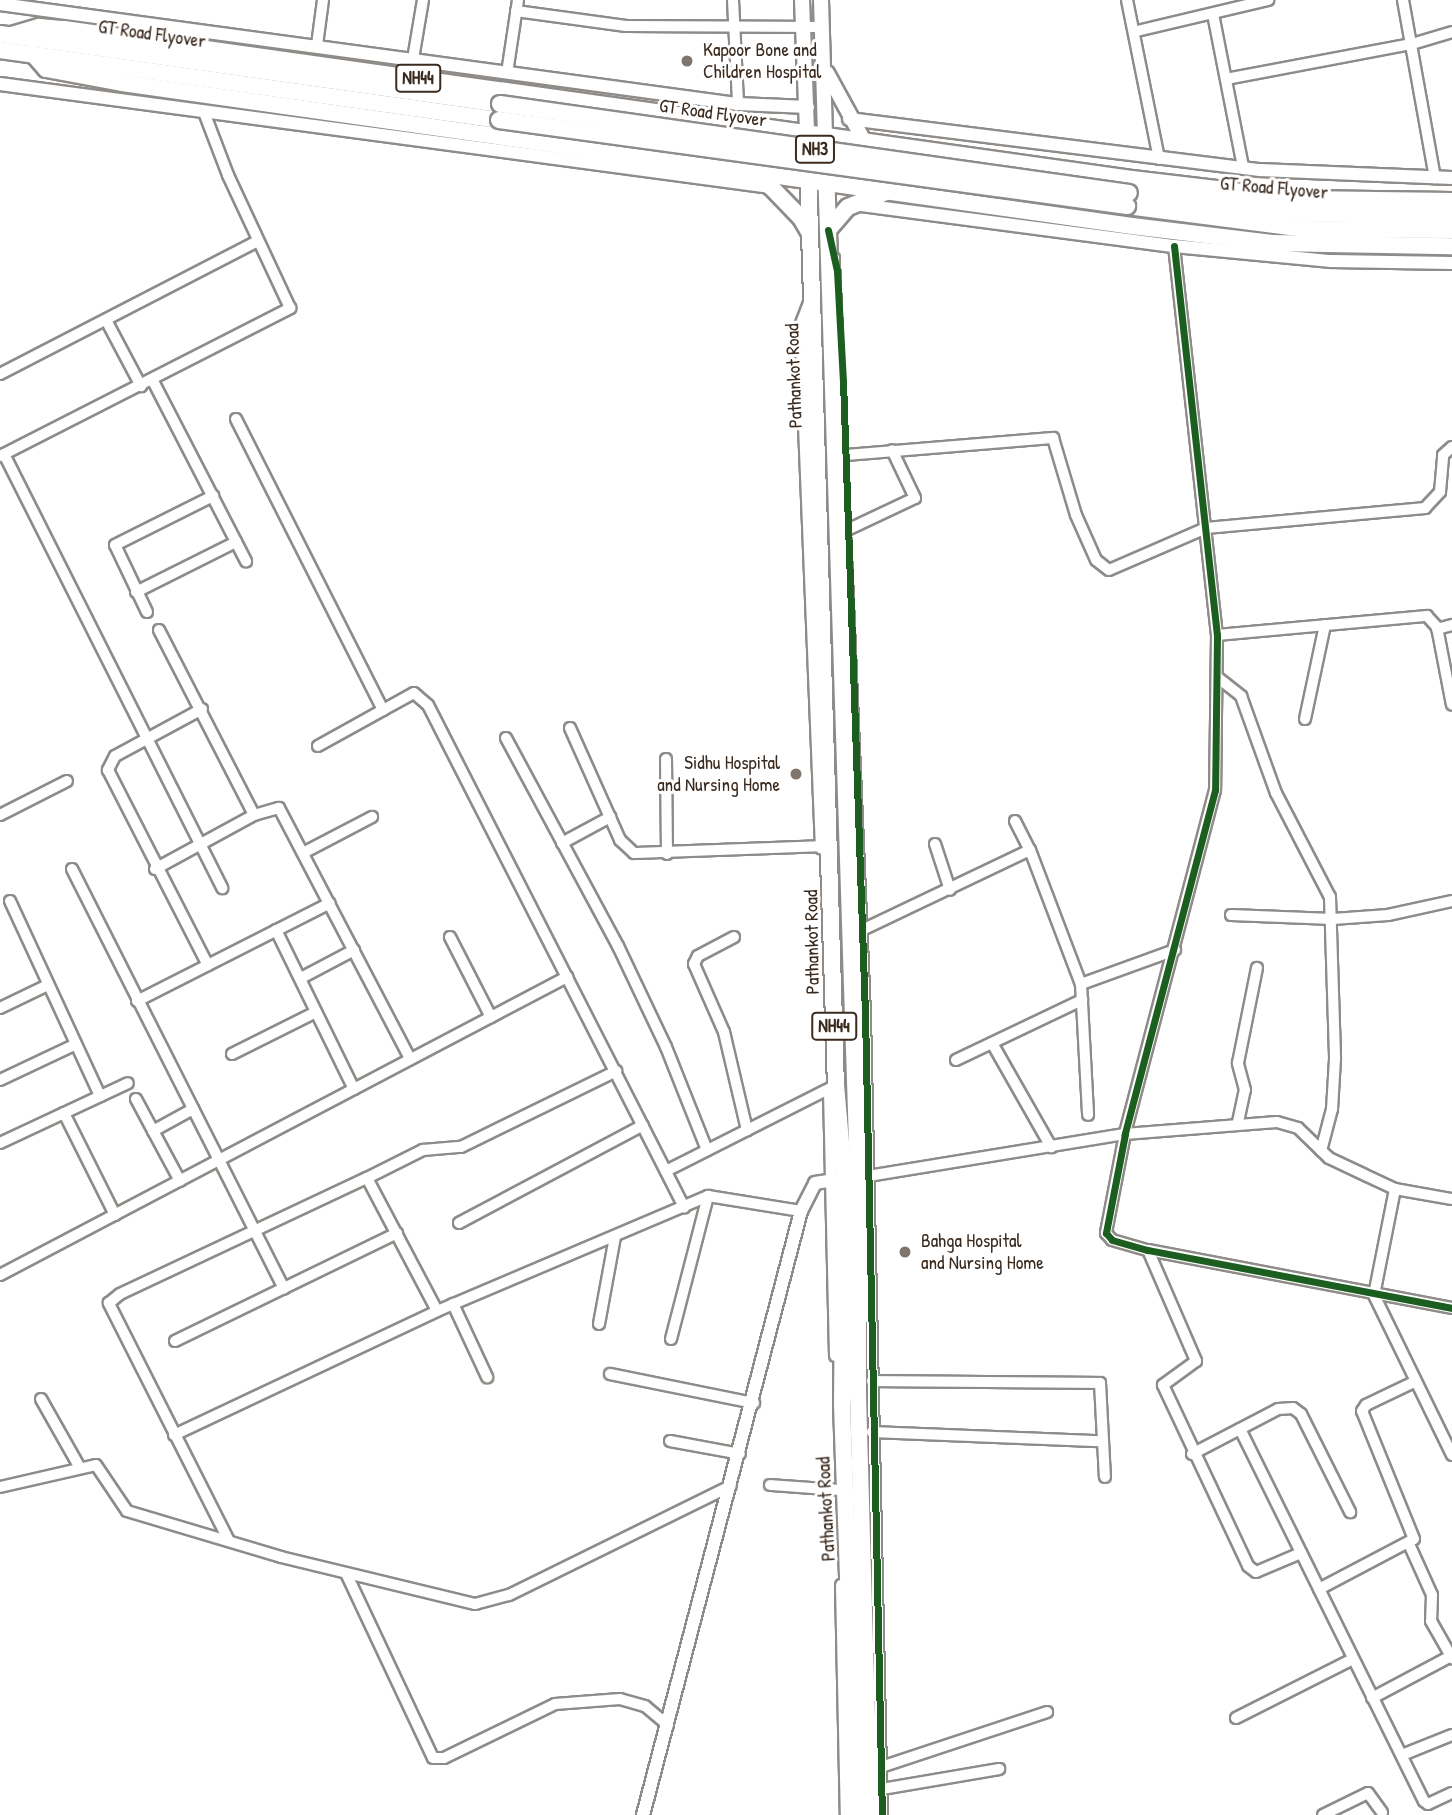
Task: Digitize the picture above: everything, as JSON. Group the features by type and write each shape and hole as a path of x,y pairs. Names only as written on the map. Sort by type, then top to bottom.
{"highway":[{"name":"NH44","path":"6,34 39,27 64,29 825,136 870,1815"},
{"name":"GT Road Flyover","path":"6,34 500,112"},
{"name":"NH3","path":"0,50 33,54"},
{"name":"GT Road Flyover","path":"33,54 500,112 1128,200 1304,229 1452,230"},
{"name":"NH44","path":"33,54 46,69 122,83 729,166 771,187 801,218 810,236"},
{"name":"NH44","path":"807,133 810,236"},
{"path":"825,136 1301,199 1452,201"},
{"path":"729,166 1272,243 1452,246"},
{"path":"828,230 854,204 892,190"},
{"name":"GT Road Flyover","path":"1128,200 1301,213 1452,216"},
{"name":"Pathankot Road","path":"810,236 832,1087 851,1177 842,1405 856,1815"}],"main road":[{"path":"802,0 807,133"},
{"path":"821,0 825,136"},
{"path":"823,66 849,119 864,141"}],"street":[{"path":"317,45 323,0"},
{"path":"413,58 423,0"},
{"path":"733,0 738,104"},
{"path":"1127,0 1137,31 1159,159"},
{"path":"1137,31 1268,0"},
{"path":"1403,0 1435,178"},
{"path":"0,4 52,5 507,73 738,104 808,107"},
{"path":"507,73 517,5 626,26 734,23 822,27"},
{"path":"1213,14 1243,167"},
{"path":"1226,79 1412,44 1452,32"},
{"path":"0,84 771,187"},
{"path":"204,112 258,241 289,300 288,311 2,455 222,888"},
{"path":"849,119 1159,159 1243,167 1452,178"},
{"path":"854,204 1174,246 1331,261 1452,263"},
{"path":"828,230 837,271 862,930 838,1490 846,1815"},
{"path":"0,374 258,241"},
{"path":"1174,246 1217,635 1215,790 1125,1134 1106,1233 1112,1240 1148,1250 1452,1308"},
{"path":"666,1171 832,1087 800,326 812,295"},
{"path":"106,320 141,386"},
{"path":"153,381 246,561"},
{"path":"236,419 383,710"},
{"path":"845,455 1053,438 1076,515 1099,565 1109,570 1206,528 1425,508 1438,498 1443,455 1452,447"},
{"path":"847,530 915,498 892,450"},
{"path":"147,612 115,545 213,496"},
{"path":"136,592 236,542"},
{"path":"1217,635 1418,615 1432,618 1437,629 1452,705"},
{"path":"1305,719 1325,625"},
{"path":"1437,629 1452,625"},
{"path":"159,630 202,709 254,816"},
{"path":"1217,677 1241,696 1276,793 1325,885 1333,919 1333,1090 1321,1151"},
{"path":"318,746 414,693 424,699 684,1207"},
{"path":"202,709 115,756 108,770 155,869 208,965"},
{"path":"570,728 627,848 645,855 821,846"},
{"path":"506,738 646,1005 707,1150"},
{"path":"666,759 667,854"},
{"path":"0,815 67,781"},
{"path":"155,869 254,816 279,808 410,1059"},
{"path":"303,853 372,817"},
{"path":"562,843 610,817"},
{"path":"1015,821 1030,850 1080,984 1088,1115"},
{"path":"934,844 950,890"},
{"path":"862,930 1030,850"},
{"path":"72,869 284,1288"},
{"path":"10,901 74,1045 100,1096"},
{"path":"1231,915 1333,919 1388,915 1452,901"},
{"path":"137,1001 330,903"},
{"path":"276,930 354,1089"},
{"path":"450,937 491,1017"},
{"path":"734,937 698,956 694,964 724,1032 747,1130"},
{"path":"301,978 354,950"},
{"path":"1080,984 1175,950"},
{"path":"1238,1122 1245,1090 1238,1063 1257,968"},
{"path":"0,1275 567,977"},
{"path":"0,1008 48,985"},
{"path":"956,1060 1082,1000"},
{"path":"232,1054 316,1012"},
{"path":"992,1043 1051,1147"},
{"path":"0,1080 74,1045"},
{"path":"229,1541 109,1303 254,1230 424,1150 461,1147 616,1071"},
{"path":"0,1143 128,1083"},
{"path":"136,1099 180,1181"},
{"path":"153,1131 192,1109"},
{"path":"64,1113 115,1215"},
{"path":"643,1815 754,1404 801,1211 815,1183 1125,1134 1238,1122 1289,1125 1321,1151 1395,1189 1452,1199"},
{"path":"460,1223 643,1125"},
{"path":"851,1177 872,1381 883,1815"},
{"path":"367,1178 437,1311"},
{"path":"1395,1189 1374,1295 1452,1455"},
{"path":"174,1435 437,1311 708,1196 801,1211"},
{"path":"671,1339 708,1196"},
{"path":"175,1341 397,1233"},
{"path":"599,1324 615,1237"},
{"path":"1148,1250 1196,1361 1163,1385 1192,1454 1251,1570 1301,1553"},
{"path":"453,1304 487,1377"},
{"path":"610,1374 754,1404"},
{"path":"872,1381 1100,1382 1100,1441 1105,1477"},
{"path":"1319,1589 1409,1544 1415,1536 1362,1411 1366,1405 1416,1381"},
{"path":"41,1399 79,1468"},
{"path":"1192,1454 1278,1409 1297,1410 1350,1512"},
{"path":"1240,1429 1371,1698 1426,1803 1452,1793"},
{"path":"872,1432 1100,1441"},
{"path":"670,1441 740,1454"},
{"path":"0,1487 20,1486 96,1465 102,1469 127,1511 346,1573 485,1604 732,1485"},
{"path":"770,1485 838,1490"},
{"path":"1371,1698 1451,1657 1431,1621 1432,1595 1409,1544"},
{"path":"346,1573 433,1758 444,1758 555,1704 620,1699 645,1706 668,1725"},
{"path":"1236,1718 1353,1659"},
{"path":"881,1767 1047,1712"},
{"path":"1402,1755 1452,1735"},
{"path":"882,1789 999,1769"},
{"path":"1323,1815 1368,1793 1382,1812"}],"cycle path":[{"path":"828,230 837,271 843,381 865,1013 882,1815"},
{"path":"1174,246 1217,635 1215,790 1125,1134 1106,1233 1112,1240 1148,1250 1452,1308"}],"place":[{"name":"Kapoor Bone and Children Hospital","path":"687,61"},
{"name":"Sidhu Hospital and Nursing Home","path":"796,774"},
{"name":"Bahga Hospital and Nursing Home","path":"905,1252"}]}
